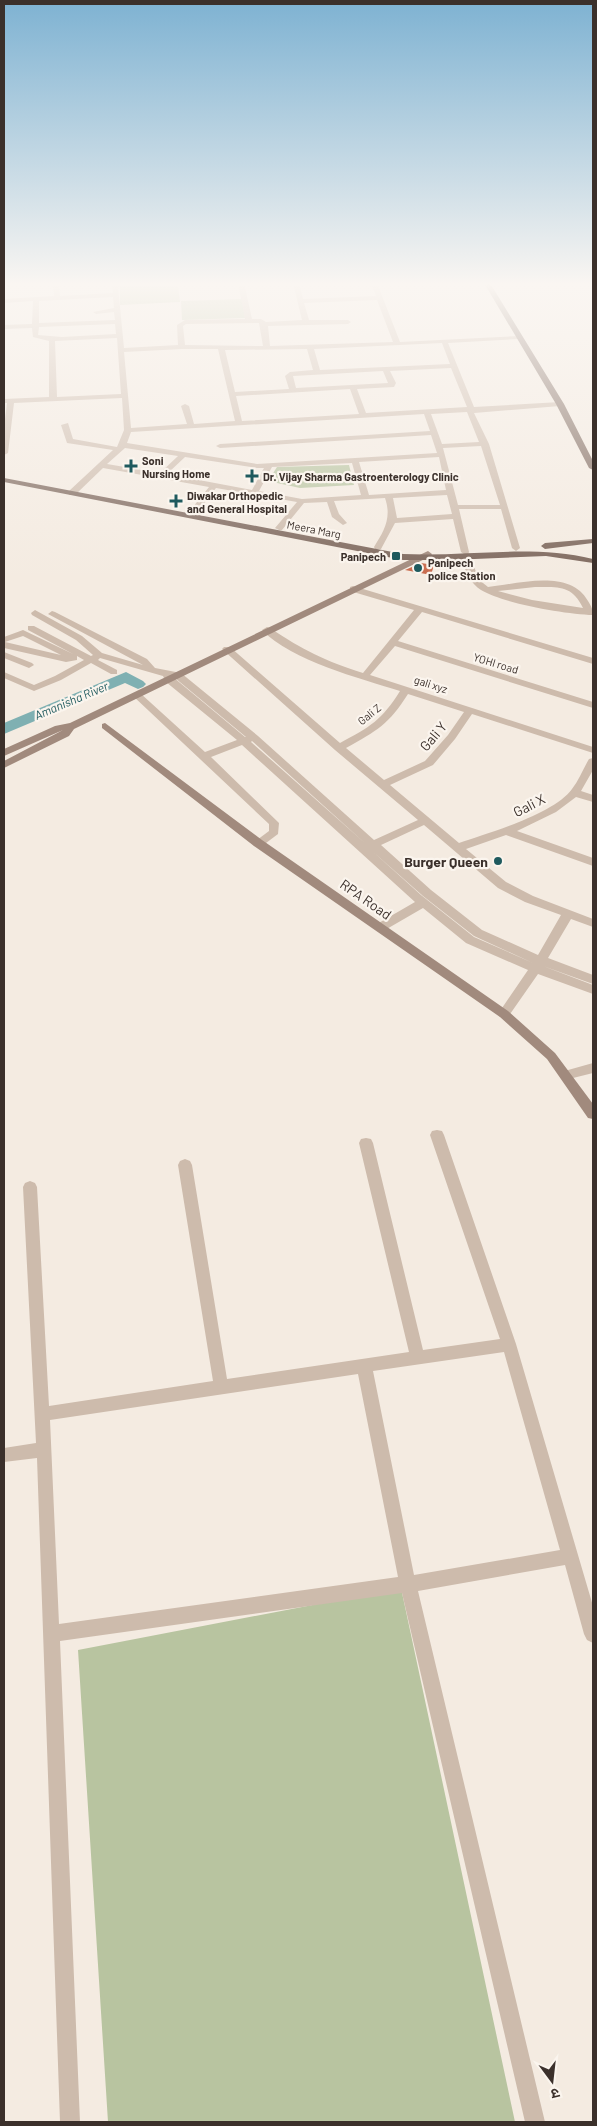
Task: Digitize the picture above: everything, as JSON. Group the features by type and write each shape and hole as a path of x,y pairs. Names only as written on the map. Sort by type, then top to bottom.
{"main road":[{"path":"546,382 560,404 593,468"},
{"name":"Meera Marg","path":"4,476 417,558 545,546 572,548 593,554"},
{"name":"Meera Marg","path":"4,480 193,512 378,547 428,554 548,553 578,556 593,561"},
{"path":"545,546 593,541"}],"street":[{"path":"53,382 53,399"},
{"path":"74,491 120,447 128,430 124,382"},
{"path":"230,382 239,424"},
{"path":"291,382 293,390"},
{"path":"233,394 353,388 391,385 392,382"},
{"path":"460,382 485,444 516,548"},
{"path":"353,388 364,417"},
{"path":"4,453 7,401 125,396"},
{"path":"254,493 269,466 280,454 321,430 364,417 560,404"},
{"path":"185,406 192,427"},
{"path":"427,413 442,455 473,578 480,586 531,603 591,612"},
{"path":"128,430 192,427 218,431 239,424 321,430 376,448 442,455"},
{"path":"65,425 70,441 183,455 208,460 269,466"},
{"path":"208,460 217,452 220,446 218,431"},
{"path":"220,446 280,454 355,460 376,448 435,434"},
{"path":"439,446 485,444"},
{"path":"161,476 183,455"},
{"path":"355,460 366,498"},
{"path":"102,465 302,501 451,492"},
{"path":"193,512 214,485"},
{"path":"378,547 388,532 392,521 394,510 389,497"},
{"path":"330,500 335,515 343,523"},
{"path":"279,528 302,501"},
{"path":"454,506 504,507"},
{"path":"392,521 457,516"},
{"path":"4,753 58,728 72,726 137,695 171,676 428,554"},
{"path":"488,589 553,584 566,586 576,590 591,612"},
{"path":"353,589 593,661"},
{"path":"364,676 420,609"},
{"path":"92,660 78,638 39,611 144,661 151,670"},
{"path":"31,628 114,672"},
{"name":"gali xyz","path":"267,630 312,658 593,750"},
{"path":"4,640 23,633 74,658"},
{"name":"YOHI road","path":"392,642 593,704"},
{"path":"4,645 57,659 92,660 151,670 171,676 249,739 368,847 423,903 462,928"},
{"path":"227,649 482,870 513,892 593,923"},
{"path":"4,655 29,665"},
{"path":"4,675 34,688 92,660"},
{"name":"Gali Z","path":"339,748 374,729 391,713 406,689"},
{"path":"137,695 165,719 274,823 274,832 258,843"},
{"name":"Gali Y","path":"382,785 429,762 452,736 470,710"},
{"name":"RPA Road","path":"93,716 106,722 105,726 258,843 504,1014 536,1041 565,1075 593,1114"},
{"path":"4,765 66,734 72,726"},
{"path":"204,756 249,739"},
{"name":"Gali X","path":"457,848 506,831 552,810 575,793 593,761"},
{"path":"575,793 593,799"},
{"path":"368,847 424,821"},
{"path":"506,831 591,859"},
{"path":"368,847 427,893 483,948 593,980"},
{"path":"381,927 423,903"},
{"path":"504,1014 568,914"},
{"path":"538,963 593,990"},
{"path":"565,1075 593,1068"},
{"path":"438,1135 509,1344 593,1634"},
{"path":"366,1143 418,1358"},
{"path":"185,1165 220,1387"},
{"path":"30,1187 52,1634 70,2122"},
{"path":"42,1414 509,1344"},
{"path":"364,1366 408,1584 535,2122"},
{"path":"4,1455 44,1449"},
{"path":"52,1634 408,1584 571,1556"}],"green space":[{"path":"349,465 354,485 300,488 268,481 277,467"},
{"path":"401,1588 515,2122 108,2122 78,1650"}],"building":[{"name":"Panipech police Station","path":"421,563 434,565 431,575 405,570"}],"waterway":[{"name":"Amanisha River","path":"4,729 126,677 138,684"}],"place":[{"name":"Soni Nursing Home","path":"131,466"},
{"name":"Dr. Vijay Sharma Gastroenterology Clinic","path":"252,476"},
{"name":"Diwakar Orthopedic and General Hospital","path":"176,501"},
{"name":"Panipech","path":"396,556"},
{"name":"Panipech police Station","path":"418,568"},
{"name":"Burger Queen","path":"498,861"}]}
